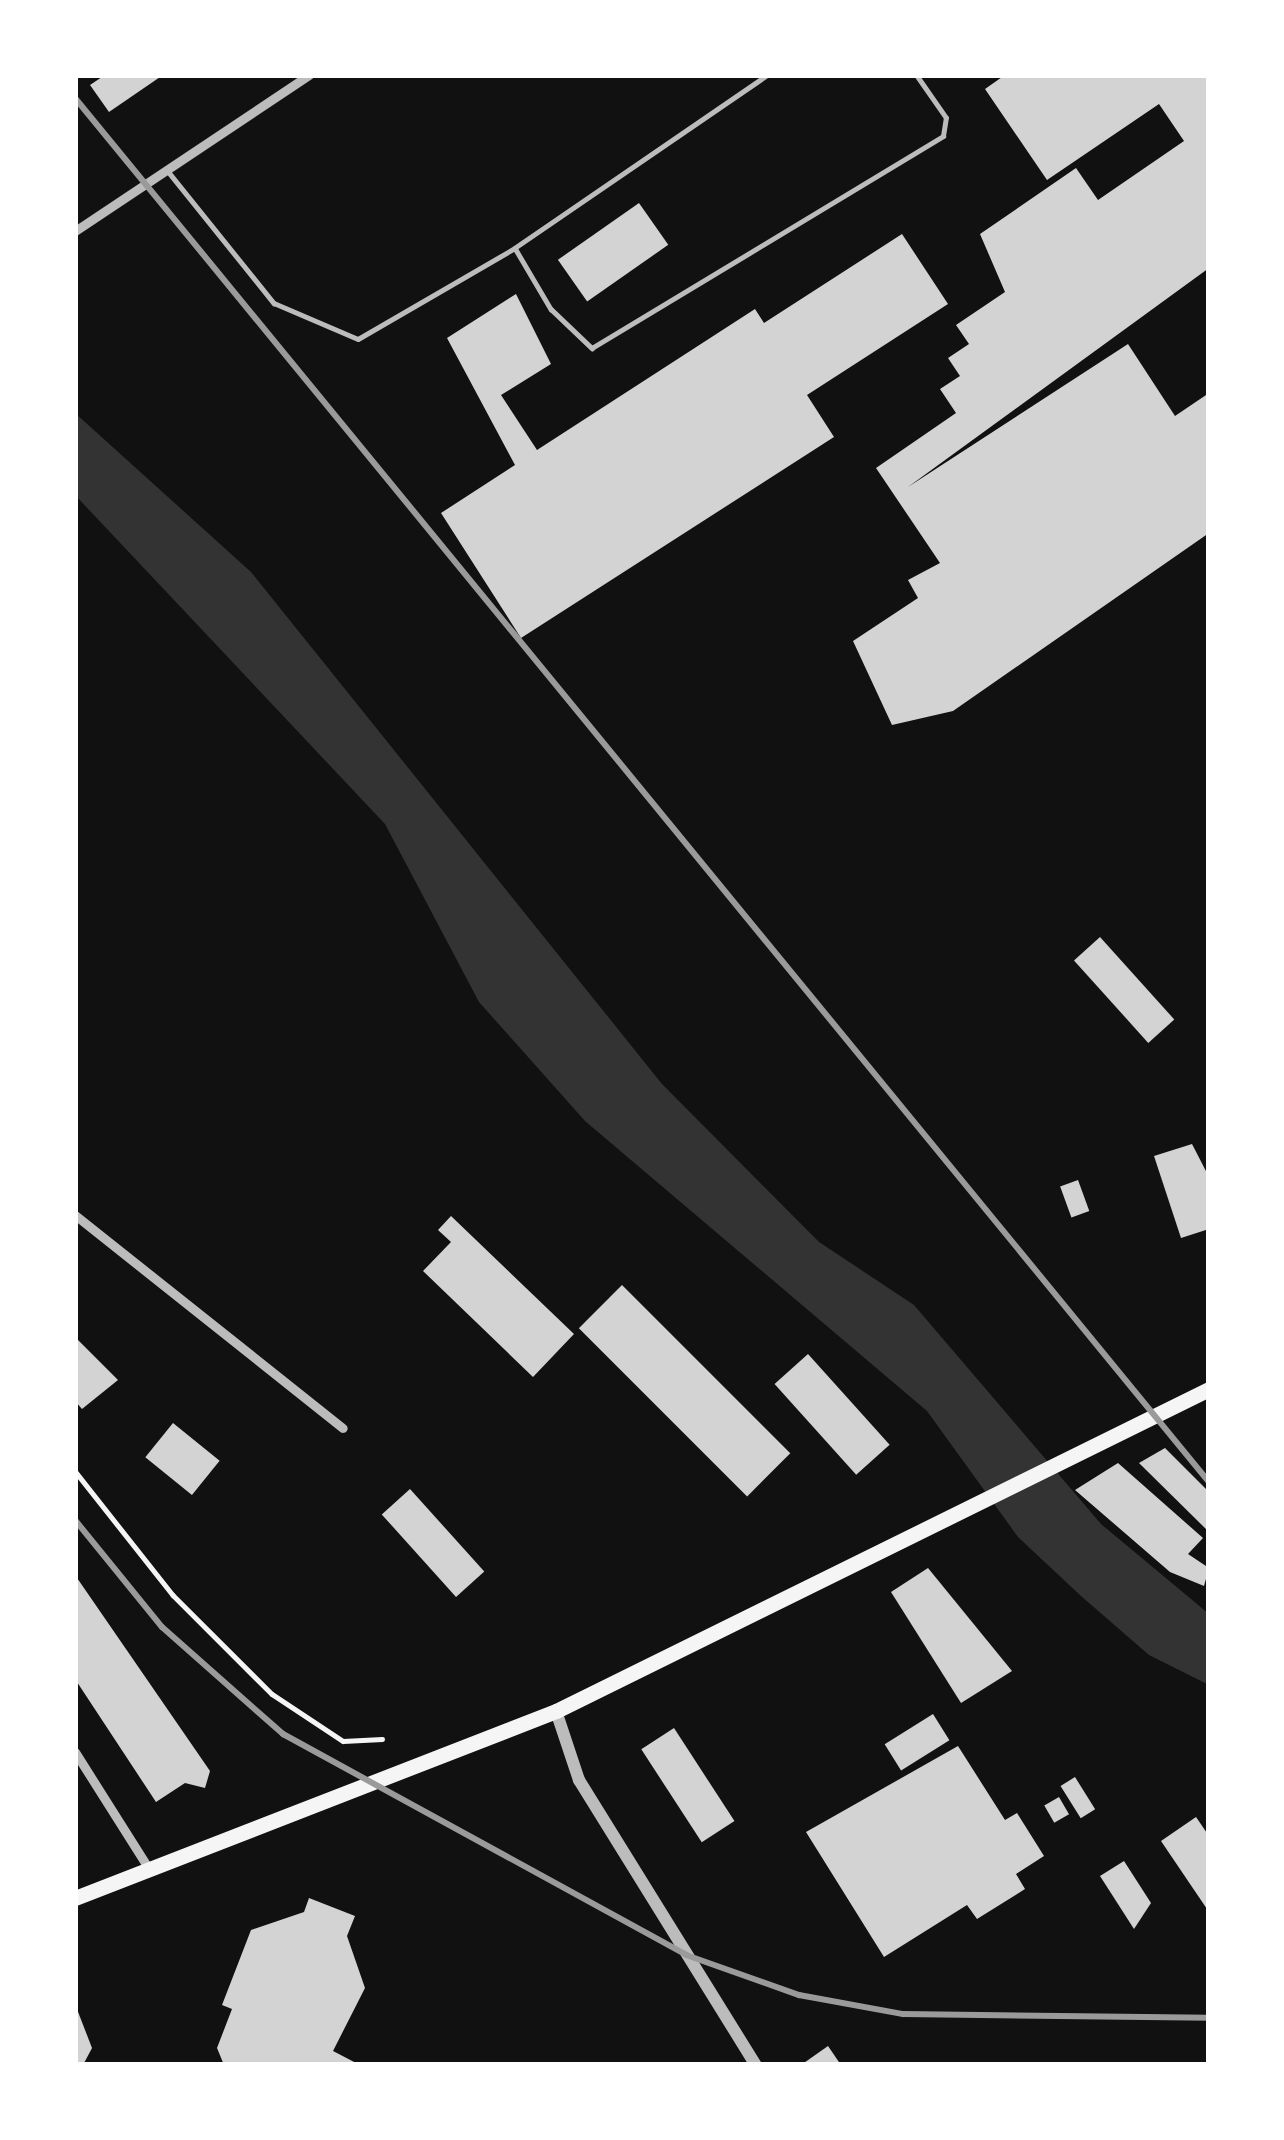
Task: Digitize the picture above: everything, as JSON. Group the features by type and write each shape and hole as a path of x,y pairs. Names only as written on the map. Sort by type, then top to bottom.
{"main road":[{"path":"75,1898 556,1711 1209,1389"}],"street":[{"path":"75,231 309,75"},
{"path":"75,1215 343,1428"},
{"path":"556,1711 579,1780 754,2064"},
{"path":"75,1752 150,1869"}],"lane":[{"path":"167,170 274,303 358,339 515,248 768,75"},
{"path":"515,248 550,309 592,348 943,136 946,118 916,75"}],"path":[{"path":"75,1471 173,1595 272,1694 343,1741 382,1739"}],"shaded area":[{"path":"75,413 251,572 662,1084 819,1242 914,1305 1101,1524 1209,1614 1209,1685 1149,1655 1081,1596 1018,1537 927,1411 585,1121 479,1002 385,824 75,495"}],"building":[{"path":"105,75 163,75 109,112 90,85"},
{"path":"1005,75 1209,75 1209,268 908,487 1128,344 1175,416 1209,393 1209,533 953,711 892,725 853,641 918,598 908,580 940,563 876,468 956,413 940,389 960,376 948,358 969,344 956,325 1005,292 980,234 1076,168 1098,200 1184,141 1159,104 1047,180 985,89"},
{"path":"639,203 668,245 587,302 558,260"},
{"path":"902,234 948,304 807,395 834,437 521,638 441,513 515,465 447,338 516,294 551,364 501,395 537,450 755,309 764,323"},
{"path":"1100,937 1174,1019 1148,1043 1074,960"},
{"path":"1192,1144 1209,1177 1209,1229 1181,1238 1154,1156"},
{"path":"1078,1180 1089,1211 1071,1218 1060,1186"},
{"path":"451,1216 574,1334 533,1377 423,1271 451,1242 438,1230"},
{"path":"622,1285 790,1453 747,1496 579,1328"},
{"path":"75,1337 118,1380 82,1409 75,1401"},
{"path":"808,1354 890,1445 856,1475 775,1384"},
{"path":"173,1423 220,1461 192,1495 145,1457"},
{"path":"1165,1448 1209,1492 1209,1532 1139,1463"},
{"path":"1118,1463 1203,1538 1188,1554 1209,1568 1204,1586 1170,1572 1075,1490"},
{"path":"410,1489 484,1571 456,1597 382,1514"},
{"path":"928,1568 1012,1671 961,1703 891,1592"},
{"path":"75,1575 210,1771 205,1788 185,1783 156,1802 75,1679"},
{"path":"933,1714 949,1740 901,1770 885,1744"},
{"path":"674,1728 734,1821 702,1842 641,1749"},
{"path":"958,1746 1005,1820 1017,1813 1044,1856 1016,1874 1025,1889 977,1919 967,1905 884,1957 806,1832"},
{"path":"1075,1777 1095,1809 1081,1818 1061,1786"},
{"path":"1059,1797 1069,1814 1054,1823 1044,1806"},
{"path":"1196,1817 1209,1836 1209,1912 1161,1841"},
{"path":"1124,1861 1151,1903 1134,1929 1100,1876"},
{"path":"309,1898 355,1916 347,1936 365,1988 333,2051 360,2065 224,2065 217,2048 232,2009 222,2005 251,1930 304,1912"},
{"path":"75,2004 92,2048 83,2065 75,2065"},
{"path":"828,2046 841,2065 801,2065"}],"railway":[{"path":"75,98 1209,1482"},
{"path":"75,1520 162,1627 283,1734 686,1955 799,1995 903,2014 1209,2018"}]}
